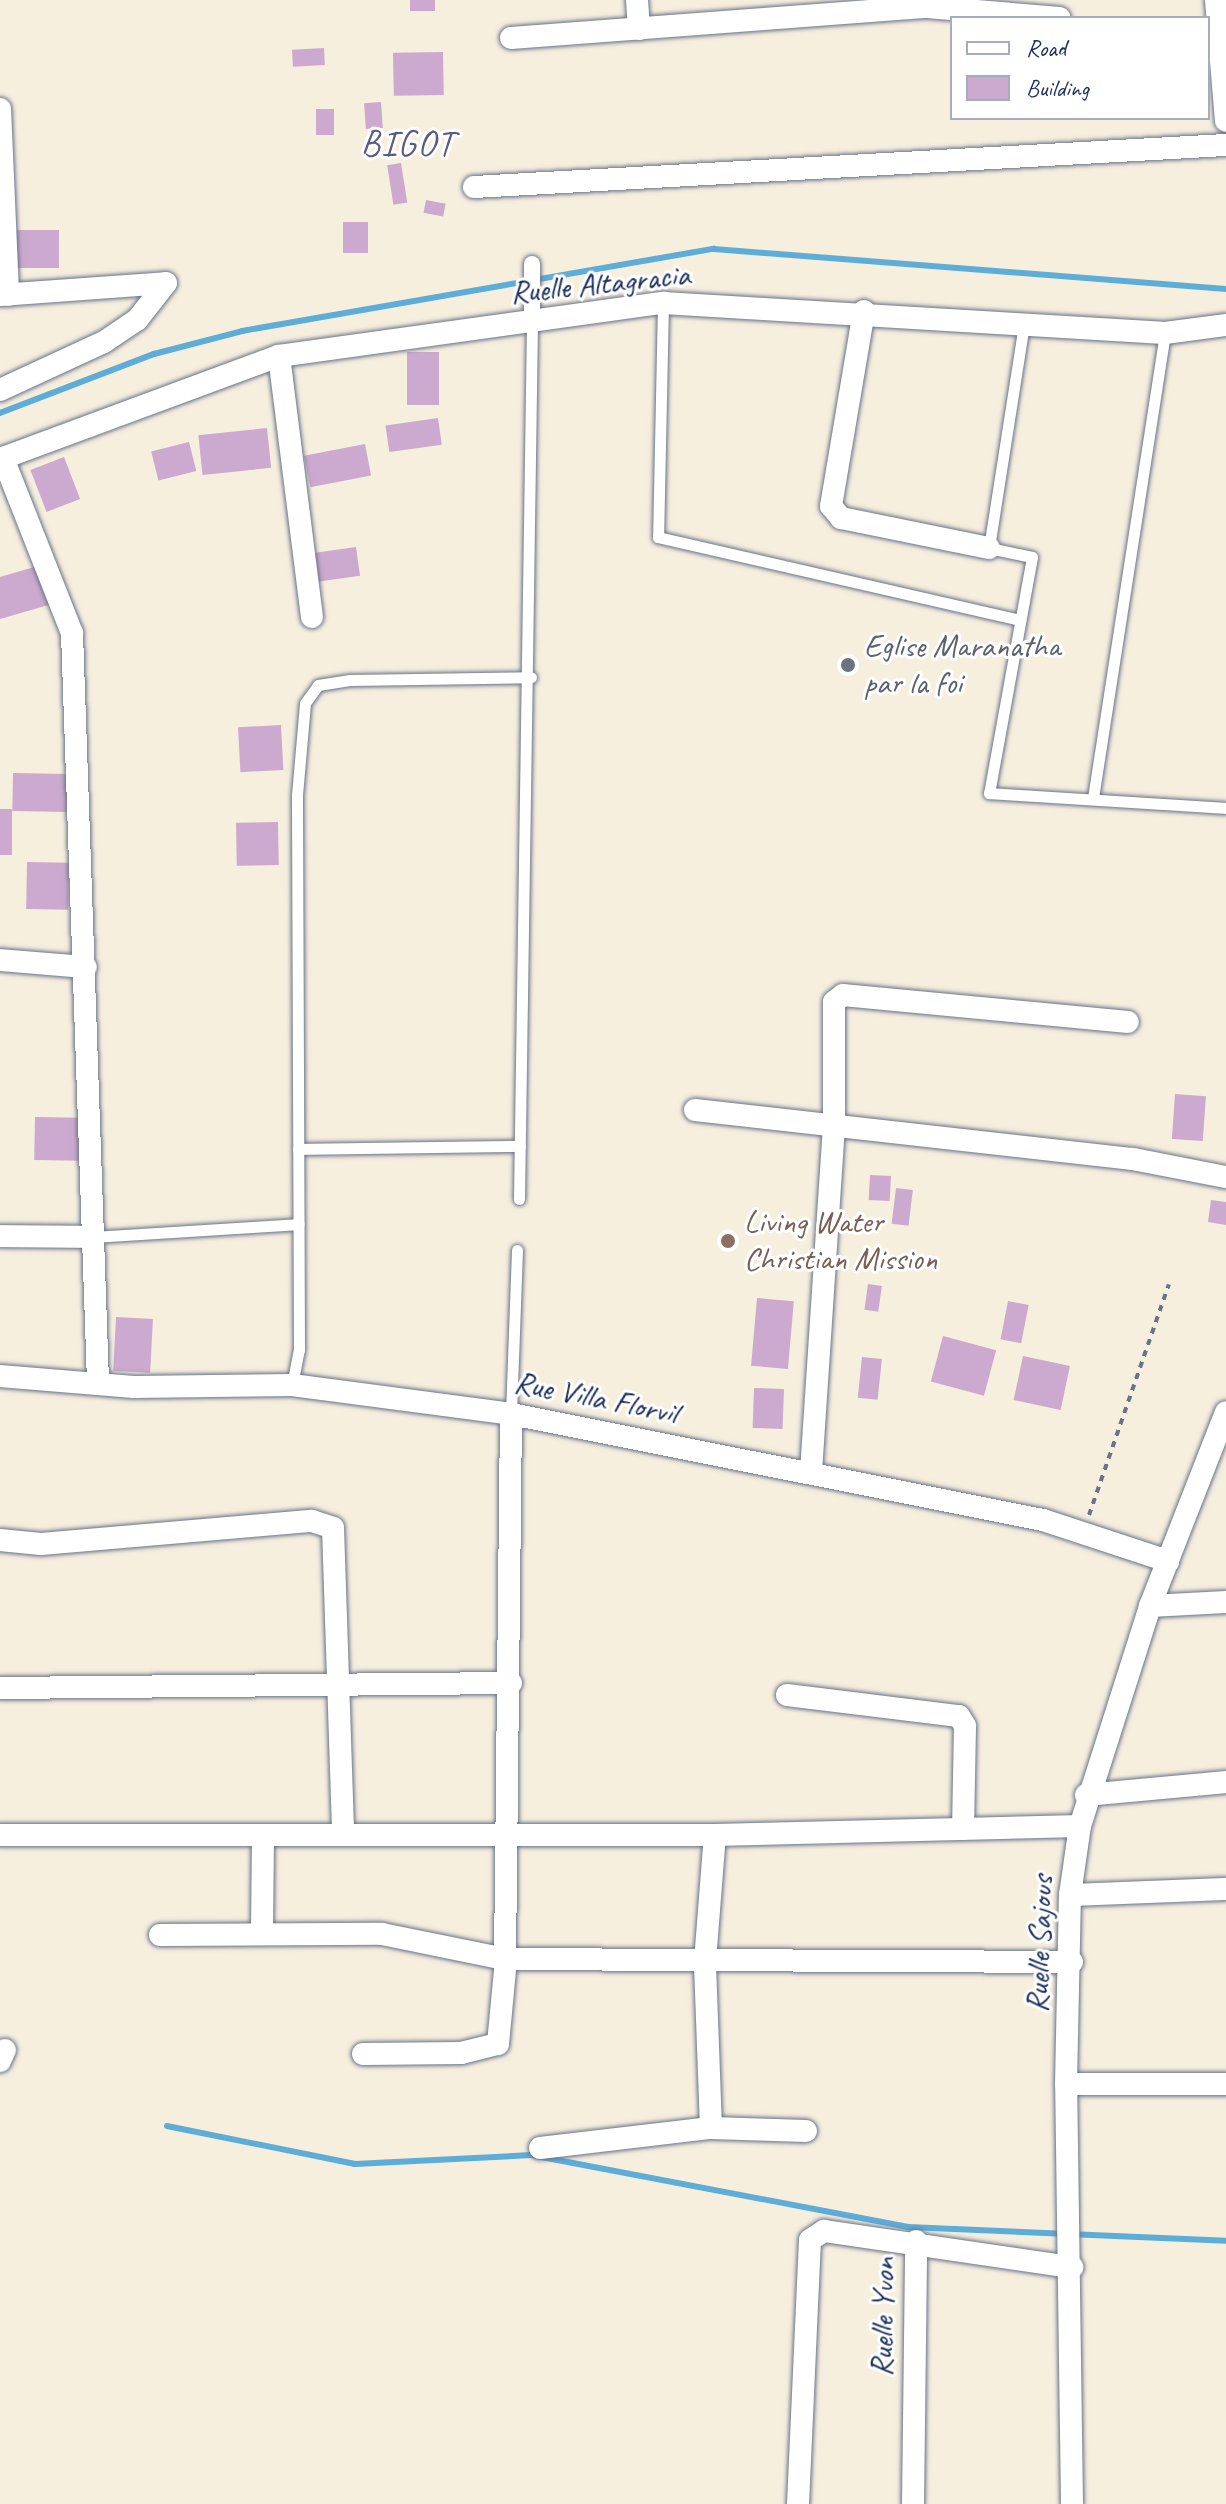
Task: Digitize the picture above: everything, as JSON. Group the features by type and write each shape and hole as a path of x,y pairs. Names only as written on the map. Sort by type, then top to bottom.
{"street":[{"path":"637,0 639,29"},
{"path":"1216,0 1213,48 1226,121"},
{"path":"511,38 927,7 1036,16"},
{"path":"0,109 4,295 166,283 137,320 104,342 0,390"},
{"path":"474,187 1226,145"},
{"path":"532,264 532,321"},
{"name":"Ruelle Altagracia","path":"1,458 279,356 663,303 864,311 1165,333 1226,325"},
{"path":"864,311 831,506 841,518 989,548"},
{"path":"279,356 312,617"},
{"path":"1,458 72,633 86,967 98,1383"},
{"path":"0,960 86,967"},
{"path":"811,1472 834,1123 830,1010 843,995 1128,1022"},
{"path":"695,1110 834,1123 1226,1177"},
{"path":"0,1236 94,1237"},
{"name":"Rue Villa Florvil","path":"0,1376 98,1383 292,1385 511,1414 811,1472 1083,1533 1168,1561"},
{"name":"Ruelle Sajous","path":"1072,2504 1072,2267 1066,2084 1072,1962 1070,1895 1086,1795 1150,1606 1226,1412"},
{"path":"363,2054 461,2053 498,2044 506,1959 510,1832 511,1414"},
{"path":"0,1540 41,1544 325,1522 338,1537 338,1685 343,1835"},
{"path":"1150,1606 1226,1602"},
{"path":"0,1688 511,1683"},
{"path":"787,1695 959,1716 965,1726 963,1829"},
{"path":"1086,1795 1226,1782"},
{"path":"0,1835 263,1836 510,1832 715,1835 1080,1826"},
{"path":"711,2128 705,1961 715,1835"},
{"path":"262,1931 263,1836"},
{"path":"1070,1895 1226,1889"},
{"path":"160,1935 262,1931 382,1934 506,1959 1072,1962"},
{"path":"1066,2084 1226,2084"},
{"path":"540,2148 711,2128 806,2131"},
{"path":"798,2504 810,2240 824,2231 916,2241"},
{"name":"Ruelle Yvon","path":"913,2504 916,2241 1072,2267"}],"lane":[{"path":"663,303 658,537 1020,620"},
{"path":"519,1199 531,677 532,321"},
{"path":"1024,324 989,548 1032,557 989,793 1226,808"},
{"path":"1093,798 1165,333"},
{"path":"292,1385 299,1350 297,795 305,703 318,685 350,680 531,677"},
{"path":"298,1149 520,1146"},
{"path":"94,1237 299,1224"},
{"path":"511,1414 517,1250"}],"path":[{"path":"1083,1533 1169,1284"}],"building":[{"path":"410,0 435,0 435,11 410,11"},
{"path":"324,48 325,65 293,67 292,50"},
{"path":"443,52 444,95 394,96 393,53"},
{"path":"381,102 383,128 366,129 364,103"},
{"path":"316,109 334,109 334,135 316,135"},
{"path":"401,163 407,203 393,205 387,165"},
{"path":"426,200 446,204 443,217 424,213"},
{"path":"343,222 368,222 368,253 343,253"},
{"path":"9,230 59,230 59,268 9,268"},
{"path":"407,352 439,352 439,405 407,405"},
{"path":"438,418 442,445 389,452 386,425"},
{"path":"267,428 271,468 203,475 198,435"},
{"path":"189,442 196,471 158,481 151,451"},
{"path":"365,444 371,475 310,487 304,456"},
{"path":"64,457 80,499 47,512 30,470"},
{"path":"356,547 360,576 315,582 311,553"},
{"path":"41,565 52,604 0,619 0,577"},
{"path":"281,725 283,770 240,772 238,727"},
{"path":"13,773 68,774 67,812 12,811"},
{"path":"0,809 12,809 12,855 0,855"},
{"path":"278,822 279,865 237,866 236,823"},
{"path":"27,862 69,863 68,910 26,909"},
{"path":"1175,1094 1206,1096 1203,1141 1172,1139"},
{"path":"35,1117 81,1118 80,1161 34,1160"},
{"path":"870,1175 891,1176 890,1201 869,1200"},
{"path":"896,1188 913,1190 908,1226 892,1224"},
{"path":"1211,1200 1226,1202 1226,1225 1208,1222"},
{"path":"868,1284 882,1286 878,1312 864,1310"},
{"path":"757,1298 794,1301 788,1369 751,1366"},
{"path":"1008,1301 1029,1305 1021,1343 1001,1339"},
{"path":"116,1317 153,1319 150,1373 113,1371"},
{"path":"943,1336 996,1350 984,1396 931,1381"},
{"path":"1023,1356 1070,1366 1061,1410 1014,1400"},
{"path":"862,1357 882,1359 878,1400 858,1398"},
{"path":"754,1388 784,1389 783,1429 753,1428"}],"waterway":[{"path":"0,413 154,354 242,331 714,249 1226,289"},
{"path":"167,2126 355,2164 531,2155 908,2227 1226,2241"}],"place":[{"name":"Eglise Maranatha par la foi","path":"848,665"},
{"name":"Living Water Christian Mission","path":"728,1241"}],"district":[{"name":"BIGOT","path":"408,144"}]}
